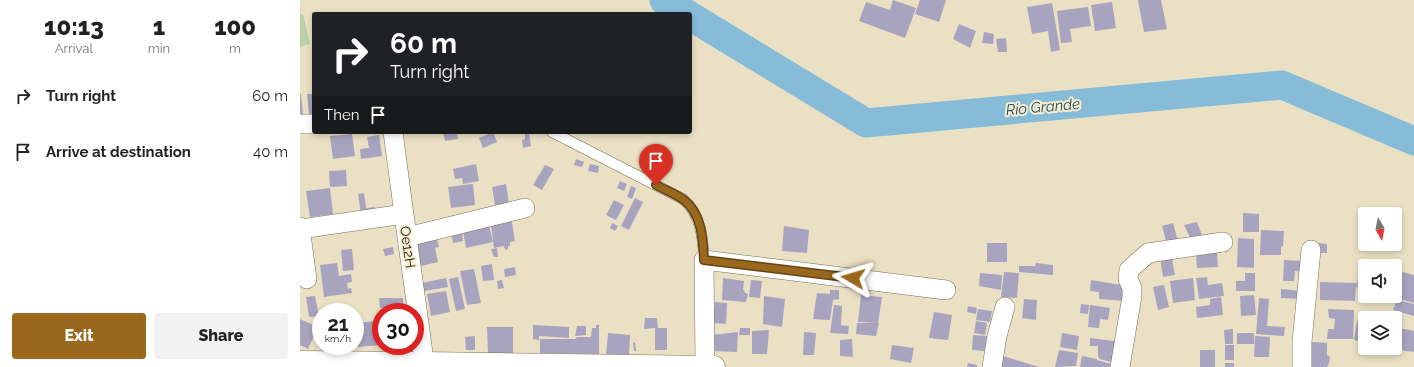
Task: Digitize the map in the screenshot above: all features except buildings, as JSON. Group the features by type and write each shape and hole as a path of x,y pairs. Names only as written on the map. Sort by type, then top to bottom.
{"street":[{"path":"300,124 312,124"},
{"name":"Oe12H","path":"393,134 424,363"},
{"path":"407,237 525,208"},
{"path":"307,279 300,228 404,214"},
{"path":"1120,367 1132,296 1132,288 1128,279 1130,270 1148,253 1222,242"},
{"path":"1302,367 1302,342 1311,250"},
{"path":"706,366 704,260 946,290"},
{"path":"992,367 997,336 1005,307"},
{"path":"300,362 714,367"}],"lane":[{"path":"556,134 683,199 690,206 697,217 703,241 704,260"}],"green space":[{"path":"300,14 303,14 310,44 300,47"}],"waterway":[{"name":"Rio Grande","path":"664,0 684,12"},
{"name":"Rio Grande","path":"692,17 866,123 1282,85 1414,141"}],"route":[{"path":"656,185 683,199 690,206 697,217 703,241 704,260 853,278"}]}
